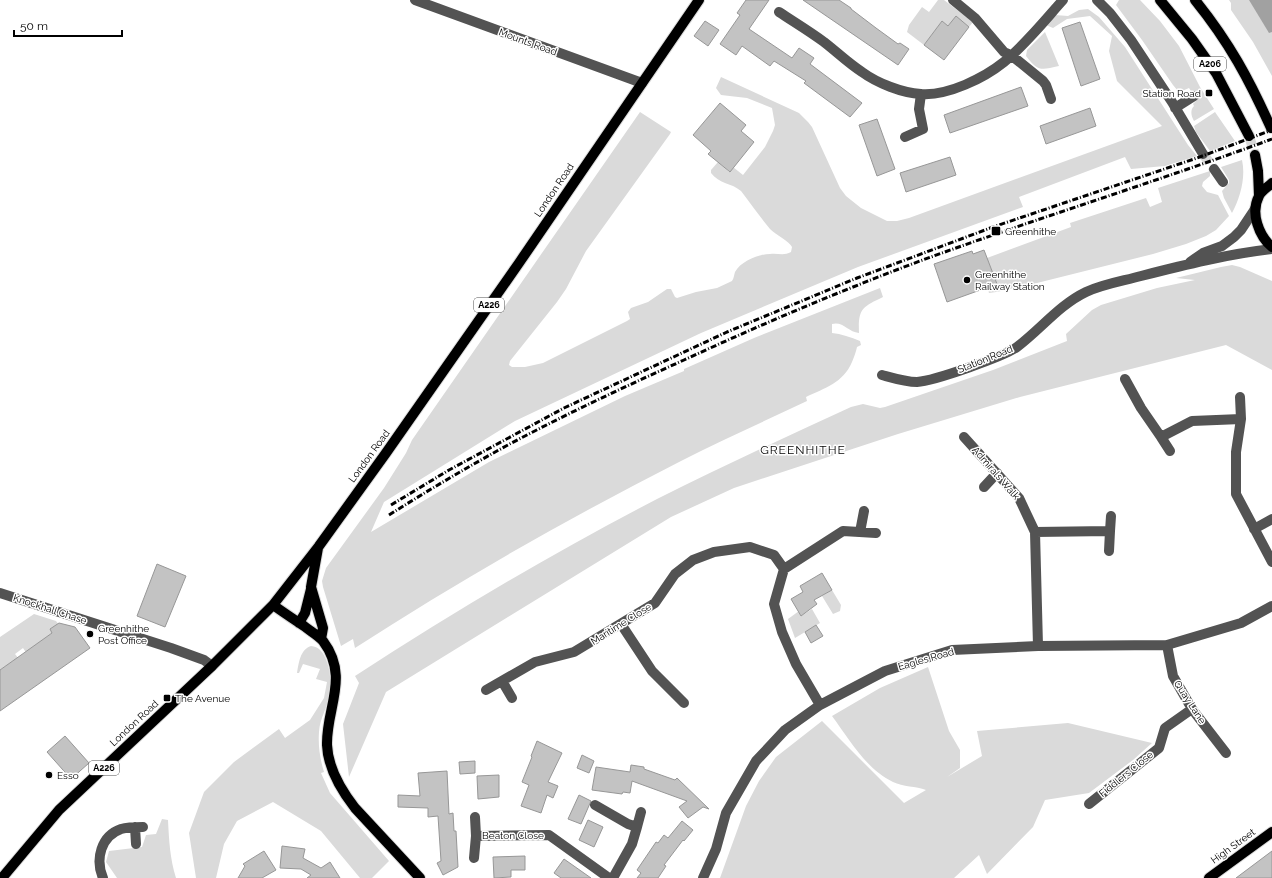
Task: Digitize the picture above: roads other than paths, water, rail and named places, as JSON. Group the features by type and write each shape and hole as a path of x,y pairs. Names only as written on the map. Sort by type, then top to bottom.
{"main road":[{"name":"London Road","path":"2,878 59,810 212,666 273,605 319,546 386,454 519,263 698,0"},
{"name":"A206","path":"1160,0 1192,39 1216,73 1249,136"},
{"name":"A206","path":"1197,1 1215,24 1238,59 1254,89 1271,128"},
{"path":"1255,156 1258,171 1259,196 1255,209 1258,229 1265,242 1272,248"},
{"path":"1259,196 1272,183"},
{"path":"299,623 306,610 319,546"},
{"path":"311,587 323,628 322,639"},
{"path":"273,605 322,639 330,653 336,673 335,694 328,724 327,739 329,760 334,774 346,796 355,808 420,878"},
{"name":"High Street","path":"1209,878 1272,832"}],"street":[{"name":"Mounts Road","path":"415,0 642,83"},
{"path":"953,0 972,15 1002,49 1045,83 1051,99"},
{"path":"778,12 823,41 862,72 887,86 921,94 945,91 972,82 988,73 1011,55 1063,0"},
{"path":"1097,0 1110,13 1128,37 1175,108 1203,154"},
{"path":"905,137 923,129 919,112 921,94"},
{"path":"1175,108 1194,96"},
{"path":"1214,169 1223,182"},
{"name":"Station Road","path":"1188,264 1203,253 1222,246 1234,237 1241,230 1255,209"},
{"name":"Station Road","path":"882,375 918,382 934,378 1014,349 1055,312 1086,292 1188,264 1272,248"},
{"path":"1125,379 1141,408 1170,451"},
{"path":"1240,397 1241,419 1236,452 1236,494 1272,562"},
{"path":"1161,437 1192,421 1241,419"},
{"name":"Admirals Walk","path":"964,437 1019,498 1035,532 1038,646"},
{"path":"984,486 997,473"},
{"path":"860,532 864,511"},
{"path":"1109,551 1111,516"},
{"path":"1254,529 1272,519"},
{"path":"1035,532 1110,531"},
{"path":"820,705 796,664 782,632 774,604 784,570 843,532 876,533"},
{"name":"Maritime Close","path":"486,690 535,662 574,652 655,603 675,574 693,560 714,552 750,547 774,555 784,570"},
{"name":"Knockhall Chase","path":"0,593 203,659 212,666"},
{"name":"Eagles Road","path":"703,878 716,849 726,813 756,761 785,730 820,705 885,671 952,650 1038,646 1167,645 1241,623 1272,606"},
{"path":"621,624 652,671 684,704"},
{"name":"Quay Lane","path":"1167,645 1173,676 1192,709 1226,753"},
{"path":"502,681 512,698"},
{"name":"Fiddlers Close","path":"1089,804 1159,748 1165,728 1192,709"},
{"path":"595,805 615,817 637,827"},
{"path":"613,878 632,844 641,812"},
{"path":"474,858 476,836 475,817"},
{"path":"103,878 100,870 99,859 103,844 109,837 117,831 139,827 136,844"},
{"name":"Beaton Close","path":"476,836 549,835 609,878"}],"tunnel":[{"path":"1249,136 1255,155"},
{"path":"1203,154 1214,169"}],"railway":[{"path":"391,505 449,470 564,408 727,332 857,278 993,227 1197,158 1272,130"},
{"path":"389,515 432,488 550,423 639,380 772,321 860,284 920,261 1272,139"}],"place":[{"name":"Station Road","path":"1209,93"},
{"name":"Greenhithe","path":"996,231"},
{"name":"Greenhithe Railway Station","path":"967,280"},
{"name":"Greenhithe Post Office","path":"90,634"},
{"name":"The Avenue","path":"167,698"},
{"name":"Esso","path":"49,775"}],"district":[{"name":"GREENHITHE","path":"803,450"}]}
